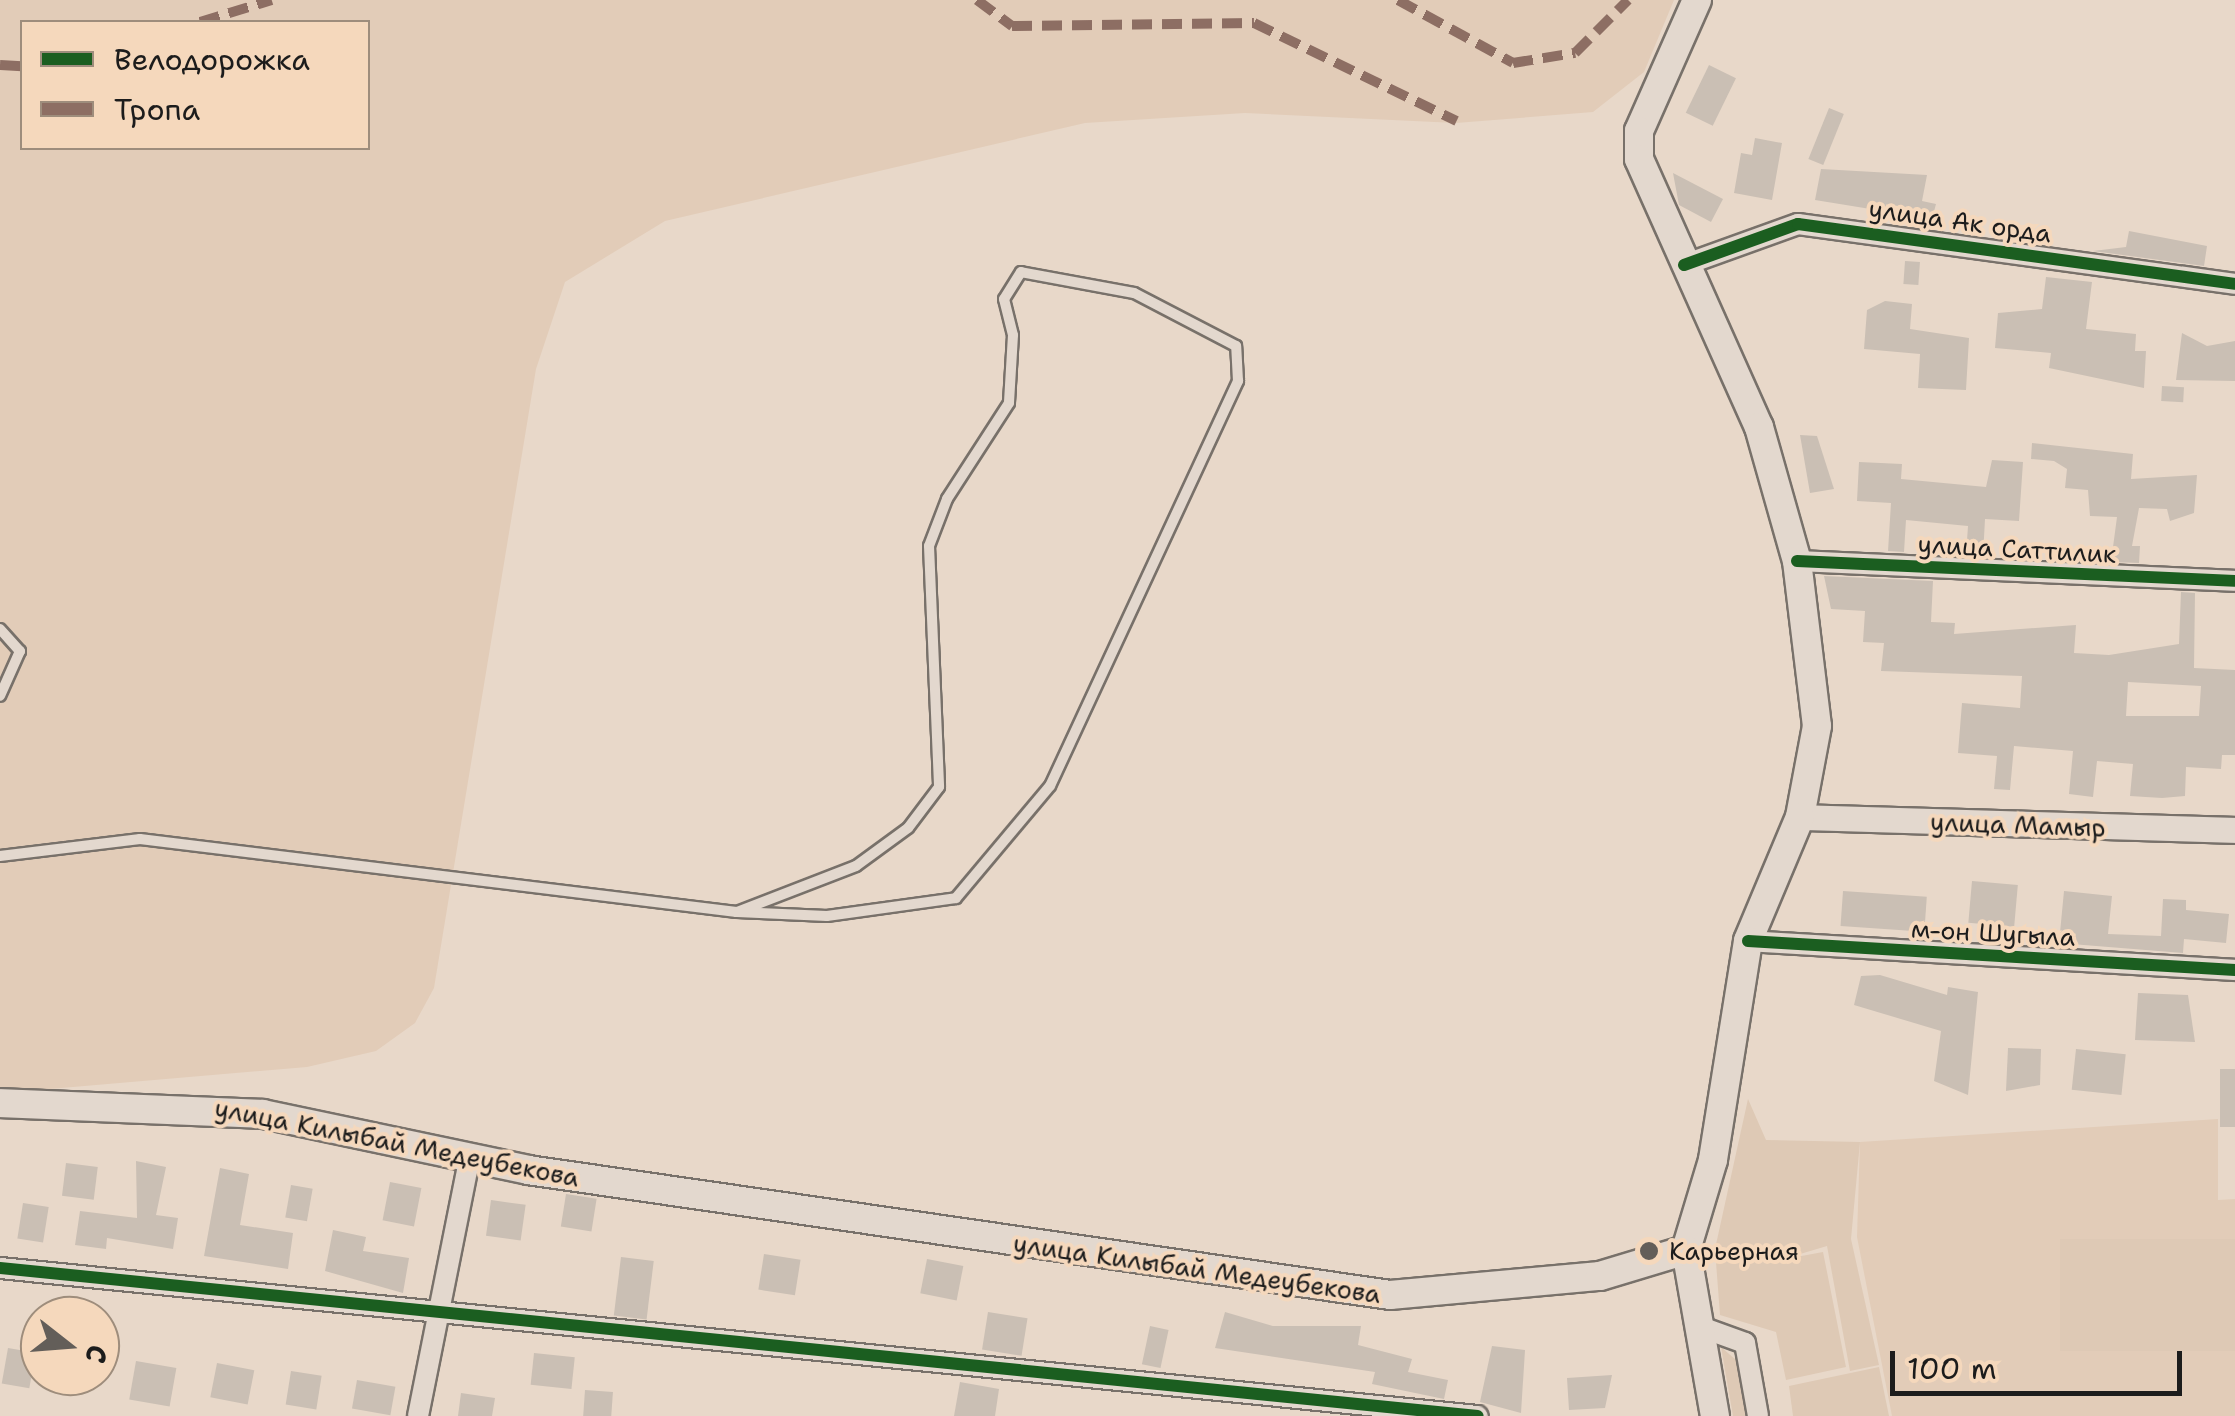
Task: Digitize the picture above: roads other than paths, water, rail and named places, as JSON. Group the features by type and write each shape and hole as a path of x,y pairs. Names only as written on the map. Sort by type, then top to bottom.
{"main road":[{"path":"1696,0 1639,131 1650,198 1760,427 1797,561 1817,726 1800,816 1748,941 1713,1160 1686,1250 1715,1416"},
{"name":"улица Килыбай Медеубекова","path":"0,1104 194,1106 470,1160 1390,1295 1600,1276 1686,1250"}],"street":[{"name":"улица Ак орда","path":"1684,265 1798,224 2235,284"},
{"name":"улица Саттилик","path":"1797,561 2235,581"},
{"name":"улица Мамыр","path":"1800,816 2235,830"},
{"name":"м-он Шугыла","path":"1748,941 2235,970"},
{"path":"418,1416 470,1160"},
{"path":"0,1268 438,1316 1478,1416"},
{"path":"1698,1326 1745,1342 1758,1416"}],"lane":[{"path":"0,856 140,840 737,912 827,916 956,898 1050,786 1238,381 1236,346 1134,294 1021,272 1004,299 1013,336 1009,403 946,499 929,546 939,787 908,828 856,866 737,912"},
{"path":"0,629 20,650 0,696"}],"place":[{"name":"Карьерная","path":"1649,1251"}]}
